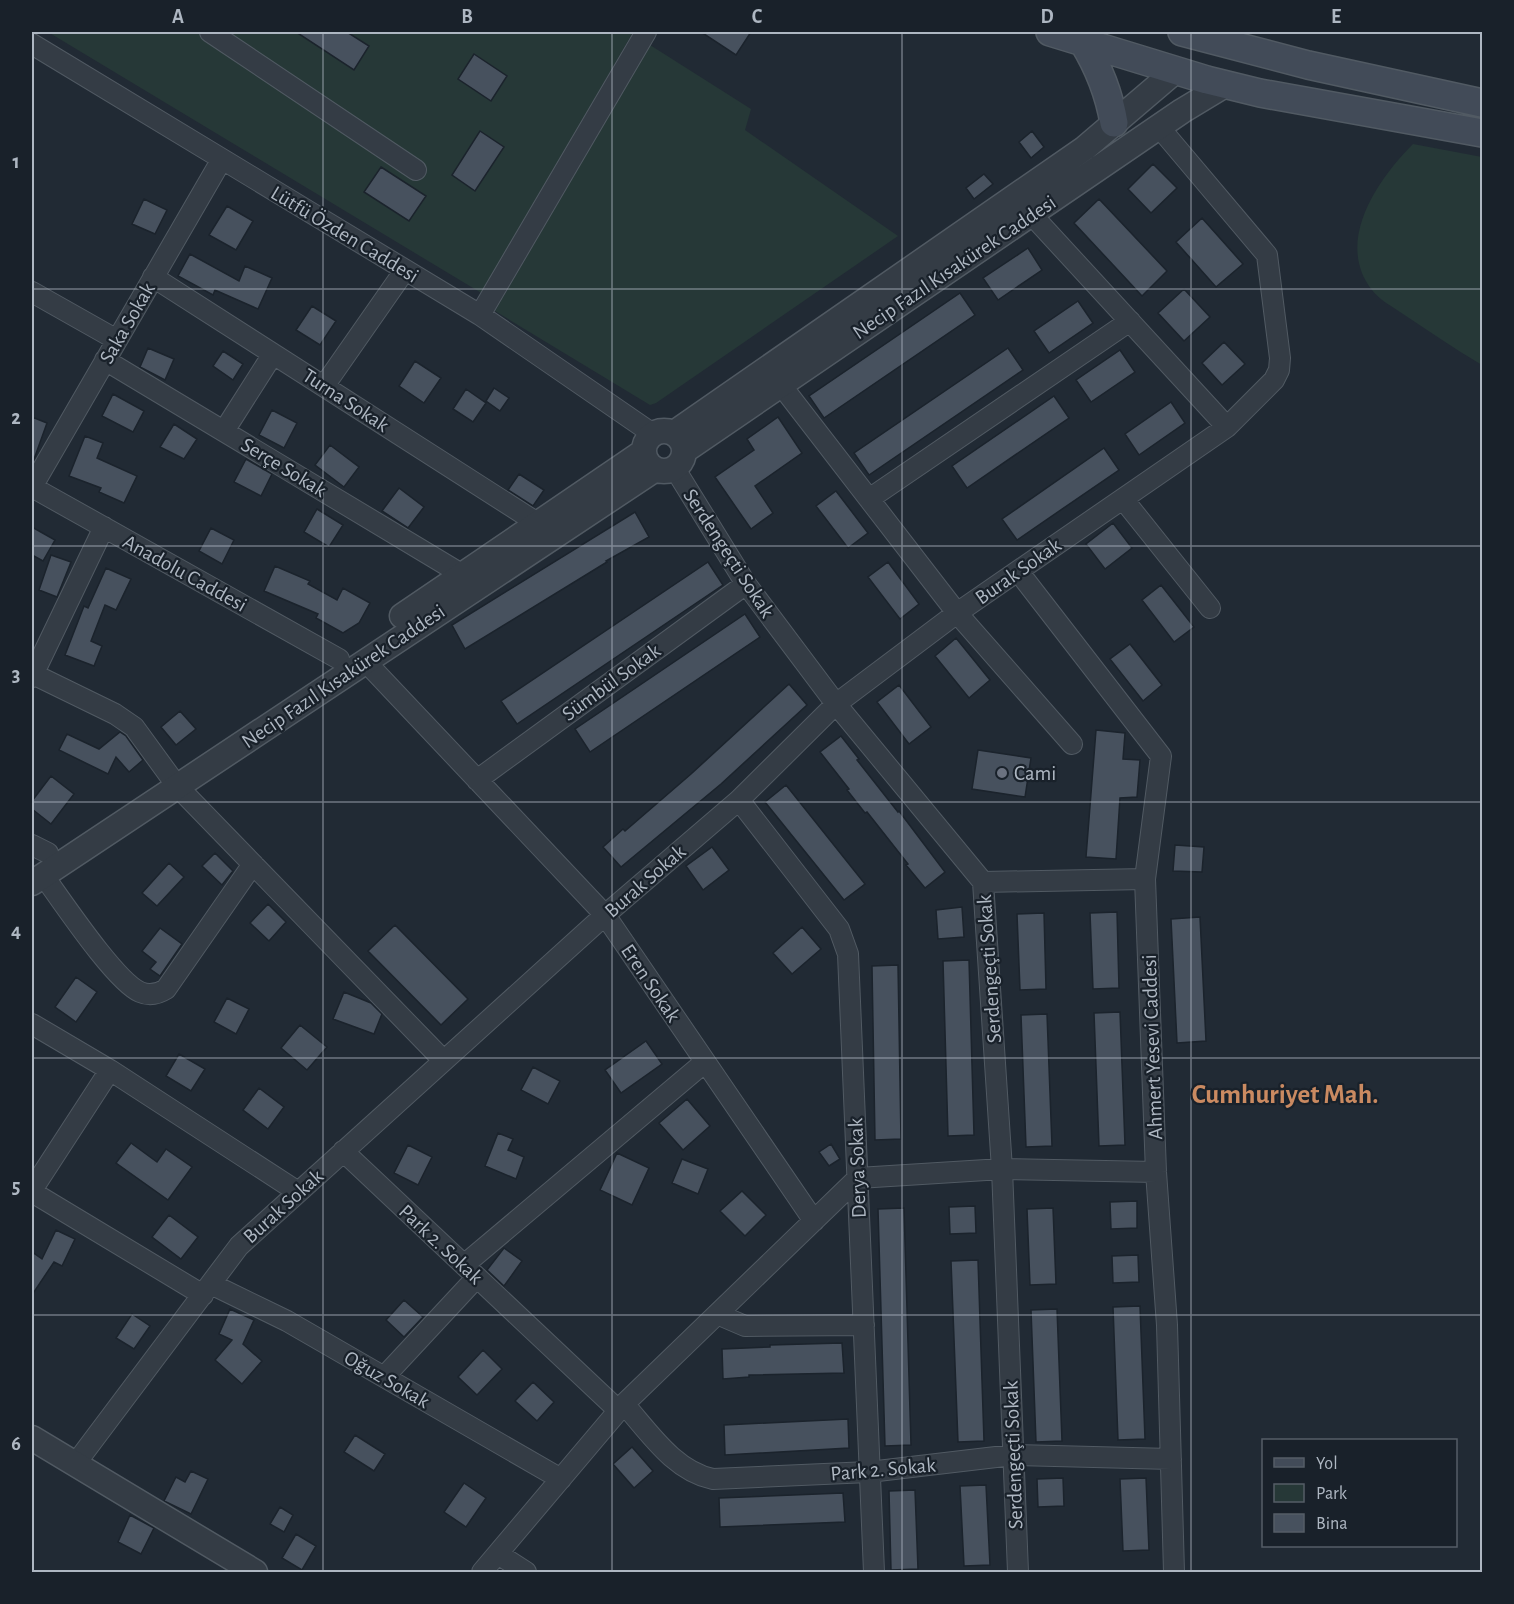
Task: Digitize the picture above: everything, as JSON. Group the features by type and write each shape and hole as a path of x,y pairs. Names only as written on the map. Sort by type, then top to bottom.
{"main road":[{"path":"1050,32 1174,72 1225,85 1482,133"},
{"path":"1174,72 1184,32 1308,65 1482,103"},
{"path":"1083,42 1101,74 1112,107 1114,123"},
{"path":"1225,85 1236,47"}],"street":[{"path":"210,32 416,170"},
{"path":"480,315 646,32"},
{"name":"Lütfü Özden Caddesi","path":"32,44 480,315 664,451"},
{"name":"Necip Fazıl Kısakürek Caddesi","path":"37,864 365,661 664,451 1085,148 1174,72"},
{"name":"Necip Fazıl Kısakürek Caddesi","path":"173,780 339,659 539,524 781,385 1159,127 1225,85"},
{"name":"Burak Sokak","path":"76,1464 239,1246 605,915 739,800 836,704 957,613 1227,427 1274,380 1281,358 1268,255 1159,127"},
{"name":"Saka Sokak","path":"32,487 222,159"},
{"path":"1031,214 1227,427"},
{"path":"324,386 405,270"},
{"name":"Turna Sokak","path":"153,277 539,524"},
{"path":"32,292 117,340"},
{"path":"869,499 1130,321"},
{"path":"224,431 273,354"},
{"name":"Serçe Sokak","path":"105,360 463,575"},
{"path":"781,385 957,613 1072,744"},
{"name":"Serdengeçti Sokak","path":"664,451 746,585 836,704 983,882 1002,1169 1018,1572"},
{"name":"Anadolu Caddesi","path":"32,487 339,659"},
{"path":"1123,499 1210,609"},
{"path":"104,527 32,676 125,720 141,735 173,780 443,1060"},
{"name":"Ahmert Yesevi Caddesi","path":"1018,571 1161,756 1146,879 1156,1172 1167,1325 1174,1572"},
{"name":"Sümbül Sokak","path":"477,780 746,585"},
{"name":"Eren Sokak","path":"365,661 605,915 814,1221"},
{"name":"Derya Sokak","path":"739,800 839,929 846,944 849,964 874,1572"},
{"path":"37,864 112,967 137,991 149,994 161,992 166,988 253,864"},
{"path":"983,882 1146,879"},
{"path":"32,1024 110,1070 298,1192"},
{"path":"384,1377 471,1271 705,1062"},
{"path":"32,1191 110,1070"},
{"name":"Park 2. Sokak","path":"343,1151 621,1407 677,1462 704,1477 713,1479 869,1472 1013,1455 1171,1459"},
{"path":"482,1572 621,1407 858,1178 1002,1169 1156,1172"},
{"name":"Oğuz Sokak","path":"32,1191 207,1289 287,1322 561,1479"},
{"path":"717,1314 745,1326 864,1325"},
{"path":"32,1438 255,1572"},
{"path":"498,1554 526,1572"}],"green space":[{"path":"48,32 633,32 483,294"},
{"path":"650,45 751,109 745,130 898,236 650,405 495,311"},
{"path":"1413,144 1482,157 1482,365 1381,299 1372,290 1361,271 1357,252 1359,232 1365,212 1386,175"}],"building":[{"path":"296,32 347,32 369,46 354,70"},
{"path":"701,32 751,32 736,55"},
{"path":"474,54 507,76 491,101 458,79"},
{"path":"480,131 504,147 475,191 452,175"},
{"path":"1032,131 1044,147 1031,158 1019,142"},
{"path":"1153,164 1177,188 1151,213 1128,189"},
{"path":"381,167 426,196 409,221 364,192"},
{"path":"984,174 993,184 974,199 966,188"},
{"path":"144,199 167,210 155,234 132,224"},
{"path":"1099,199 1167,271 1142,296 1074,223"},
{"path":"227,206 253,221 236,250 209,235"},
{"path":"1202,218 1243,264 1216,287 1176,242"},
{"path":"1028,248 1042,270 998,300 983,278"},
{"path":"190,254 239,281 245,266 272,278 258,309 215,290 213,295 178,276"},
{"path":"1184,289 1210,317 1184,341 1158,313"},
{"path":"960,293 975,315 824,418 809,396"},
{"path":"1078,301 1093,323 1049,353 1034,331"},
{"path":"312,306 336,321 320,345 296,330"},
{"path":"1224,342 1245,364 1222,385 1202,363"},
{"path":"148,348 174,359 165,380 140,367"},
{"path":"1008,348 1023,370 869,475 854,453"},
{"path":"1120,350 1135,372 1091,402 1076,380"},
{"path":"223,351 243,364 233,380 213,366"},
{"path":"415,361 441,378 424,403 399,386"},
{"path":"494,388 509,398 500,411 486,401"},
{"path":"466,389 486,403 473,422 453,409"},
{"path":"113,394 144,411 133,432 102,416"},
{"path":"1054,396 1069,418 967,488 952,466"},
{"path":"1171,402 1185,423 1139,455 1125,434"},
{"path":"272,410 297,423 284,448 259,435"},
{"path":"32,417 47,423 33,462 32,461"},
{"path":"778,417 802,453 755,486 773,513 751,529 715,477 754,450 747,439"},
{"path":"174,424 197,439 184,459 160,447"},
{"path":"85,436 103,443 97,458 137,476 124,503 99,492 101,488 69,476"},
{"path":"330,445 359,467 344,487 315,465"},
{"path":"1104,448 1119,470 1017,540 1002,519"},
{"path":"246,459 272,474 261,496 234,482"},
{"path":"519,474 544,490 533,506 508,490"},
{"path":"399,488 424,507 408,528 382,511"},
{"path":"836,491 868,533 848,548 816,506"},
{"path":"317,509 343,525 329,547 304,532"},
{"path":"635,512 649,537 606,561 465,649 452,625"},
{"path":"1113,523 1132,548 1105,569 1086,544"},
{"path":"32,527 55,540 43,561 32,555"},
{"path":"211,528 234,540 222,564 199,551"},
{"path":"51,555 71,562 57,597 39,590"},
{"path":"708,562 723,585 517,724 501,701"},
{"path":"888,562 919,604 900,619 868,577"},
{"path":"275,566 310,581 308,584 337,600 343,588 370,603 359,623 343,633 316,618 318,614 264,591"},
{"path":"106,568 131,579 116,610 105,605 91,641 102,646 94,666 65,655 84,606 88,608"},
{"path":"1161,585 1194,627 1174,642 1142,600"},
{"path":"745,614 760,637 590,752 575,729"},
{"path":"956,638 990,680 969,698 935,656"},
{"path":"1130,644 1162,685 1143,701 1110,659"},
{"path":"789,684 807,705 721,784 621,867 603,847 691,774"},
{"path":"899,685 931,727 909,744 877,702"},
{"path":"180,711 196,729 176,745 161,727"},
{"path":"1096,730 1125,733 1123,759 1140,760 1137,797 1120,798 1116,859 1086,857"},
{"path":"120,732 126,736 143,760 129,772 116,757 108,774 59,750 67,734 99,749"},
{"path":"841,736 859,759 857,760 945,872 925,888 867,812 865,813 847,790 849,789 820,752"},
{"name":"Cami","path":"978,750 1031,758 1025,797 972,789"},
{"path":"51,776 74,794 51,824 32,809 32,801"},
{"path":"786,785 865,884 844,900 765,802"},
{"path":"1175,845 1204,847 1202,872 1173,871"},
{"path":"712,847 729,870 703,890 686,866"},
{"path":"215,853 233,871 222,885 202,866"},
{"path":"169,863 184,877 157,906 142,893"},
{"path":"268,904 286,922 269,941 250,923"},
{"path":"962,907 964,937 938,939 936,910"},
{"path":"1117,912 1119,988 1093,989 1090,913"},
{"path":"1044,913 1046,989 1020,990 1017,914"},
{"path":"1200,917 1206,1041 1177,1043 1171,919"},
{"path":"395,925 468,999 441,1025 368,951"},
{"path":"802,927 821,949 792,974 773,953"},
{"path":"160,928 182,944 160,976 150,969 156,962 142,951"},
{"path":"969,960 974,1135 948,1136 943,961"},
{"path":"898,965 901,1139 875,1140 872,966"},
{"path":"76,977 97,992 76,1022 55,1007"},
{"path":"344,992 371,1003 382,1014 374,1034 333,1019"},
{"path":"227,998 249,1009 236,1034 214,1022"},
{"path":"1120,1012 1125,1145 1099,1146 1094,1013"},
{"path":"1047,1014 1052,1146 1026,1147 1021,1015"},
{"path":"300,1025 327,1047 307,1070 281,1048"},
{"path":"646,1041 662,1064 621,1093 605,1070"},
{"path":"179,1054 205,1069 191,1091 166,1076"},
{"path":"533,1067 560,1081 548,1104 521,1090"},
{"path":"259,1088 284,1107 268,1129 243,1110"},
{"path":"687,1099 710,1126 683,1150 659,1123"},
{"path":"498,1133 513,1139 508,1150 524,1157 516,1179 485,1166"},
{"path":"131,1143 157,1162 166,1149 192,1167 168,1200 116,1163"},
{"path":"831,1144 840,1159 829,1166 819,1152"},
{"path":"408,1145 432,1157 418,1185 394,1173"},
{"path":"617,1153 649,1168 632,1205 600,1190"},
{"path":"682,1159 708,1169 698,1194 672,1183"},
{"path":"742,1191 766,1215 745,1236 720,1211"},
{"path":"1137,1201 1137,1228 1111,1229 1110,1202"},
{"path":"975,1206 976,1233 950,1234 949,1207"},
{"path":"904,1208 911,1445 885,1446 878,1209"},
{"path":"1053,1208 1056,1284 1030,1285 1027,1209"},
{"path":"169,1215 198,1237 181,1259 152,1237"},
{"path":"56,1230 75,1239 62,1266 54,1262 32,1295 32,1252 42,1259"},
{"path":"504,1248 522,1261 504,1286 487,1270"},
{"path":"1138,1255 1139,1282 1113,1283 1112,1256"},
{"path":"978,1260 984,1441 958,1442 951,1261"},
{"path":"404,1300 423,1317 404,1337 386,1320"},
{"path":"1140,1306 1145,1439 1118,1440 1113,1307"},
{"path":"230,1309 254,1320 243,1344 262,1361 242,1384 215,1360 232,1340 219,1334"},
{"path":"1057,1309 1062,1441 1036,1442 1031,1310"},
{"path":"132,1314 150,1326 134,1349 116,1338"},
{"path":"842,1343 844,1373 749,1375 749,1377 723,1379 722,1349"},
{"path":"483,1350 502,1369 477,1395 458,1377"},
{"path":"533,1382 554,1402 537,1421 515,1401"},
{"path":"848,1419 849,1448 725,1455 724,1425"},
{"path":"355,1435 385,1454 374,1471 344,1452"},
{"path":"632,1447 653,1471 634,1488 613,1464"},
{"path":"191,1471 208,1479 191,1514 164,1501 176,1477 185,1482"},
{"path":"1063,1478 1064,1506 1038,1507 1037,1479"},
{"path":"1146,1478 1149,1550 1123,1551 1120,1479"},
{"path":"464,1483 486,1498 466,1527 444,1512"},
{"path":"986,1485 990,1565 964,1566 960,1486"},
{"path":"915,1490 918,1569 891,1570 889,1491"},
{"path":"843,1493 845,1522 720,1527 719,1498"},
{"path":"280,1507 293,1515 284,1532 270,1524"},
{"path":"130,1515 154,1528 141,1554 118,1542"},
{"path":"296,1534 316,1546 302,1570 282,1558"}],"place":[{"name":"Cami","path":"1002,773"}],"district":[{"name":"Cumhuriyet Mah.","path":"1285,1094"}]}
